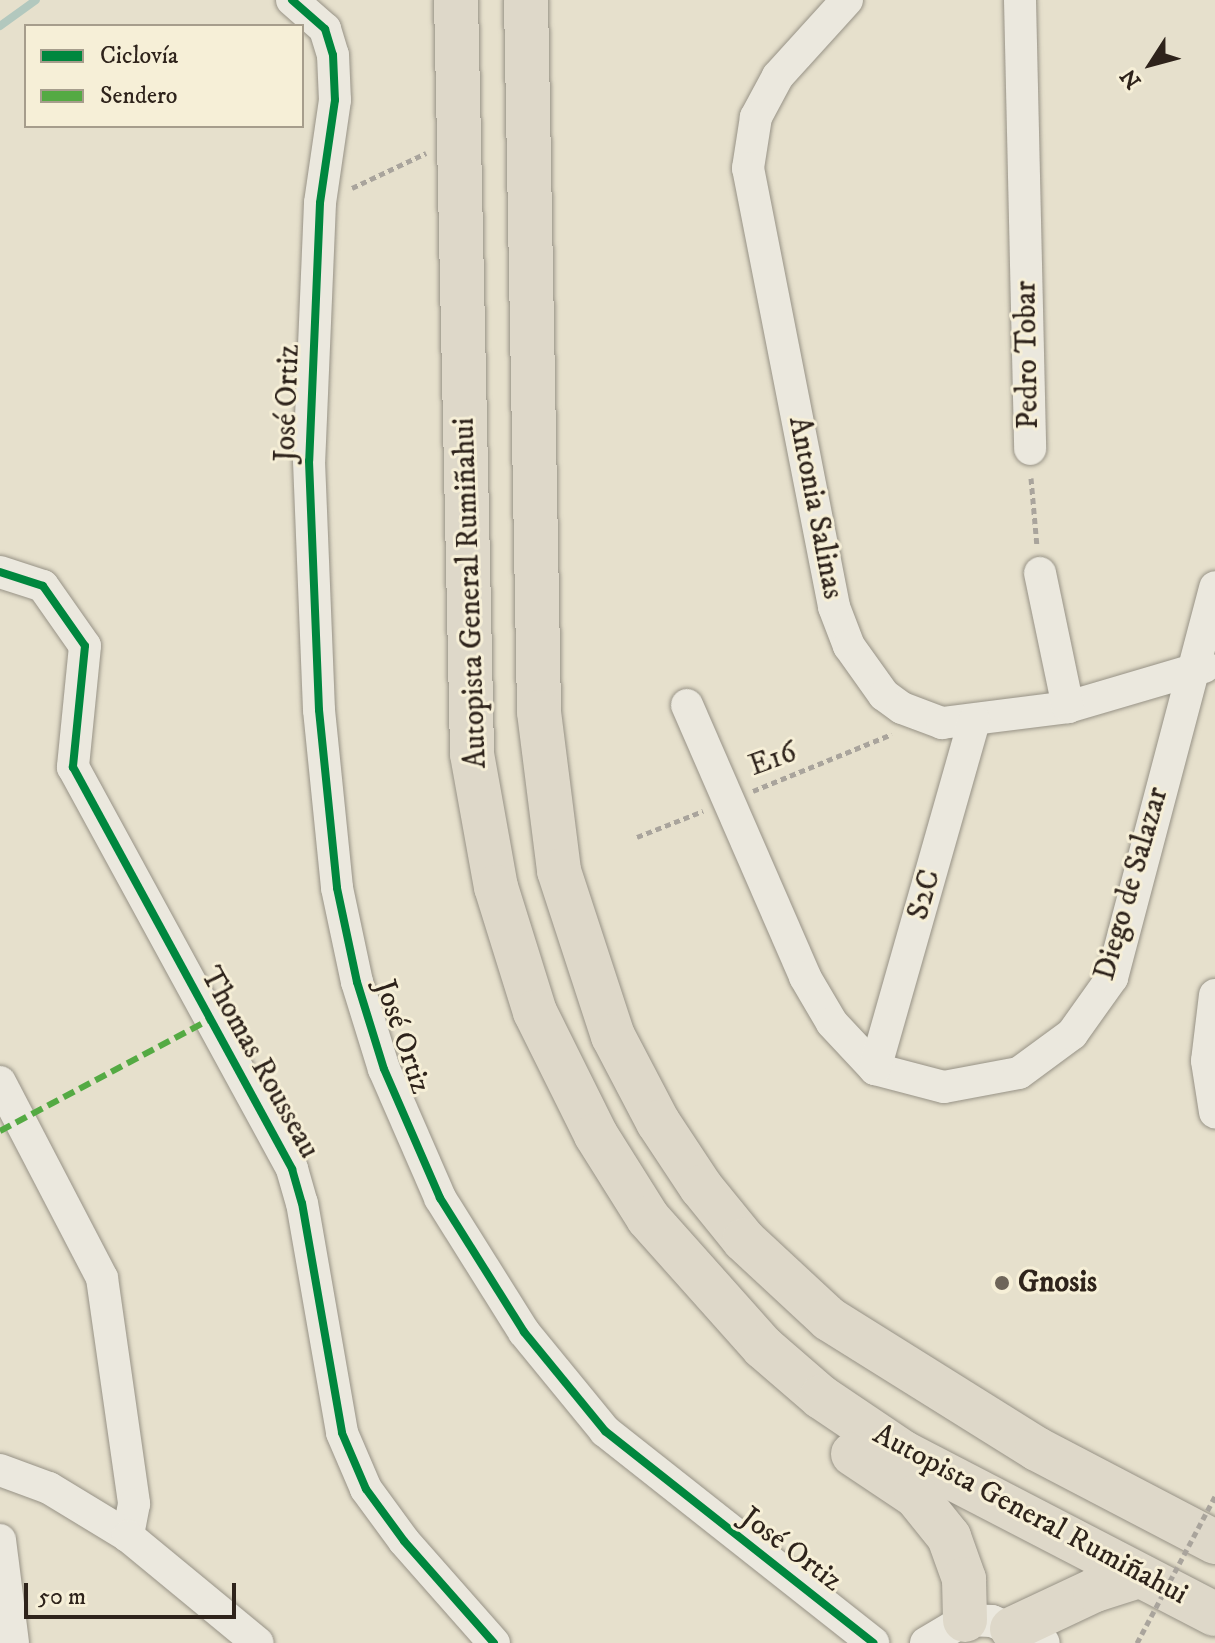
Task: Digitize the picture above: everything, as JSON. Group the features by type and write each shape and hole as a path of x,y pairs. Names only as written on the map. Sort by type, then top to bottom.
{"highway":[{"name":"Autopista General Rumiñahui","path":"456,0 472,754 496,887 535,1012 596,1135 648,1218 763,1347 821,1397 904,1453 1215,1614"},
{"name":"Autopista General Rumiñahui","path":"532,11 539,712 559,871 613,1036 658,1122 701,1187 744,1240 829,1319 1037,1449 1215,1542"},
{"path":"688,1266 747,1367 790,1408 916,1496 936,1518 958,1555 965,1620"},
{"path":"1028,1636 1095,1590 1139,1576"}],"street":[{"name":"José Ortiz","path":"292,0 325,29 333,55 335,100 320,203 309,461 319,710 337,888 357,982 384,1069 440,1198 524,1332 605,1431 873,1643"},
{"name":"Antonia Salinas","path":"847,0 778,76 756,117 748,168 834,607 866,674 884,695 920,717 942,723 1068,707 1202,667"},
{"name":"Pedro Tobar","path":"1020,0 1030,449"},
{"name":"Thomas Rousseau","path":"0,572 43,586 85,646 73,767 292,1169 302,1203 342,1433 366,1489 494,1643"},
{"path":"1040,573 1068,707"},
{"name":"Diego de Salazar","path":"875,1069 944,1087 1019,1073 1072,1034 1112,978 1202,667 1215,587"},
{"path":"687,705 805,977 832,1023 875,1069"},
{"name":"S2C","path":"875,1069 974,721"},
{"path":"1215,995 1207,1061 1215,1112"},
{"path":"0,1082 102,1278 134,1504 128,1536"},
{"path":"0,1470 49,1488 128,1536 258,1643"},
{"path":"0,1540 13,1643"},
{"path":"926,1643 965,1620 992,1621 1028,1636"}],"path":[{"path":"320,203 460,137"},
{"path":"1137,1643 1215,1496"}],"waterway":[{"path":"0,26 36,0"}],"marked path":[{"path":"0,1131 209,1020"}],"cycle path":[{"path":"292,0 325,29 333,55 335,100 320,203 309,461 319,710 337,888 357,982 384,1069 440,1198 524,1332 605,1431 873,1643"},
{"path":"0,572 43,586 85,646 73,767 292,1169 302,1203 342,1433 366,1489 404,1541 494,1643"}],"place":[{"name":"Gnosis","path":"1002,1283"}]}
